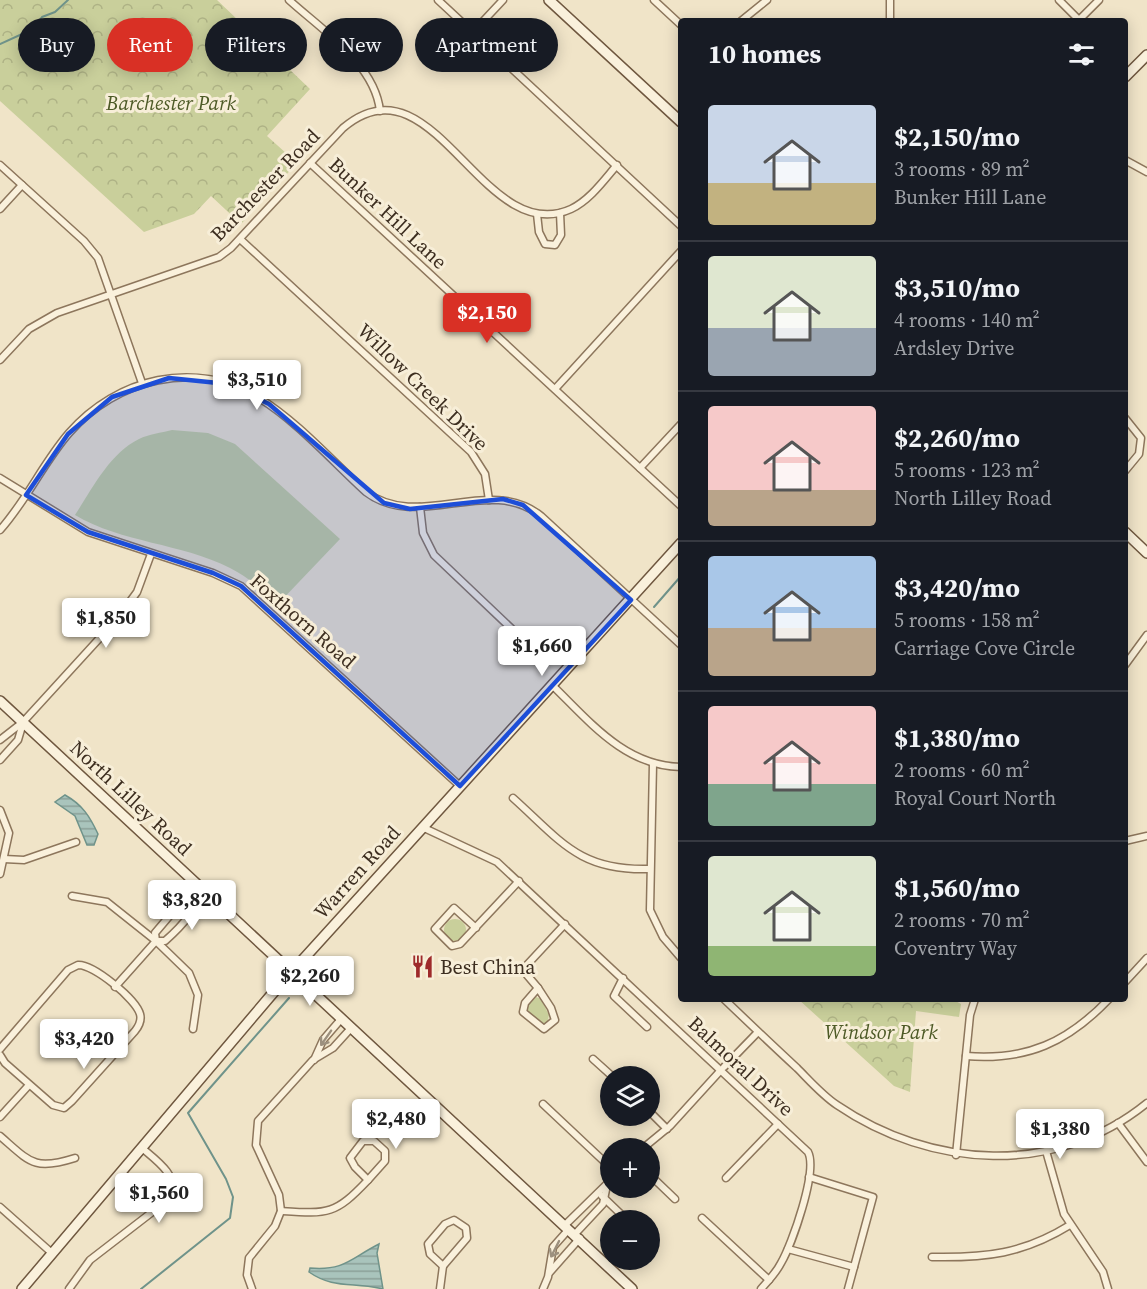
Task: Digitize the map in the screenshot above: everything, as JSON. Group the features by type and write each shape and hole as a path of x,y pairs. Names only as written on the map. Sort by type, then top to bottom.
{"street":[{"path":"289,0 363,68 375,88 380,111 401,113 419,121 504,199 522,210 537,214 560,213 580,203 617,165"},
{"path":"438,0 458,18"},
{"path":"486,18 503,0"},
{"path":"549,0 678,119"},
{"path":"654,0 678,21"},
{"path":"745,18 767,0"},
{"path":"890,0 890,18"},
{"path":"1059,0 1077,18"},
{"path":"1081,18 1099,0"},
{"path":"1128,74 1147,55"},
{"path":"516,72 678,223"},
{"name":"Barchester Road","path":"0,360 22,336 43,320 212,261 240,239 349,123 380,111"},
{"path":"1128,162 1147,172"},
{"name":"Bunker Hill Lane","path":"310,164 678,503"},
{"path":"0,165 91,249 103,268 142,383"},
{"path":"0,208 22,185"},
{"path":"537,214 539,232 545,244 555,244 561,235 560,213"},
{"name":"Willow Creek Drive","path":"240,239 471,452 485,474 489,500"},
{"path":"555,389 678,254"},
{"path":"0,530 56,449 81,420 112,397 142,383 169,378 194,377 218,381 241,389 278,411 373,498 396,507 420,507 489,500 512,501 534,510 678,642"},
{"path":"1128,422 1141,438 1139,454 1128,467"},
{"path":"640,468 678,427"},
{"name":"Foxthorn Road","path":"0,478 88,532 213,573 250,593 460,786"},
{"path":"420,507 423,533 434,555 514,632 527,648"},
{"path":"1128,535 1147,553"},
{"name":"Warren Road","path":"22,1289 291,972 678,546"},
{"path":"0,740 23,722 125,610 141,584 151,554"},
{"path":"1128,661 1147,635"},
{"path":"553,686 615,745 634,757 653,764 678,767"},
{"name":"North Lilley Road","path":"0,701 632,1289"},
{"path":"0,760 18,740 23,722"},
{"path":"653,764 649,869 653,920 668,944 678,955"},
{"path":"513,798 563,843 589,861 611,868 649,869"},
{"path":"0,810 9,833 0,874"},
{"name":"Balmoral Drive","path":"422,827 497,862 723,1069 808,1152 812,1162 809,1177 788,1249 761,1289"},
{"path":"1128,840 1147,836"},
{"path":"4,860 24,860 76,842"},
{"path":"476,928 454,908 435,929 452,946 456,947 476,928 519,881"},
{"path":"156,941 155,933 188,894 203,889"},
{"path":"115,987 156,941 165,941 171,936 199,904 203,889"},
{"path":"72,896 107,902 156,941 189,973 197,987 199,1005 193,1029"},
{"path":"538,988 525,1003 524,1012 544,1029 555,1020 551,1008 538,988 527,975 525,967 565,924"},
{"path":"1128,979 1147,958"},
{"path":"0,1049 70,968 81,965 90,966 139,1010 140,1023 135,1031 68,1106 55,1107 5,1064 0,1055"},
{"path":"622,978 614,996 647,1028"},
{"path":"727,1002 836,1104 891,1135 920,1146 956,1155 1000,1157 1046,1151 1083,1140 1118,1123 1147,1103"},
{"path":"956,1155 970,1015 974,1002"},
{"path":"966,1056 1011,1055 1046,1046 1078,1029 1106,1002"},
{"path":"314,1060 323,1040 342,1018"},
{"path":"252,1289 247,1275 249,1258 275,1226 281,1211 279,1195 256,1145 256,1128 262,1114 314,1060 333,1048 352,1027"},
{"path":"656,1138 667,1129 758,1032"},
{"path":"593,1059 600,1066"},
{"path":"0,1117 29,1085"},
{"path":"543,1104 600,1158"},
{"path":"660,1122 667,1129"},
{"path":"1118,1123 1147,1162"},
{"path":"726,1178 778,1124"},
{"path":"0,1136 36,1164 48,1165 75,1158"},
{"path":"281,1211 315,1213 332,1210 349,1201 368,1180 386,1158 382,1148 374,1141 366,1140 353,1151 350,1158 355,1167 368,1180"},
{"path":"69,1289 90,1260 173,1196 174,1188 166,1171 142,1148"},
{"path":"1046,1151 1060,1203 1070,1225 1103,1272 1108,1289"},
{"path":"809,1177 873,1197 848,1289"},
{"path":"660,1185 675,1199"},
{"path":"543,1289 572,1231 600,1195"},
{"path":"550,1272 554,1247 603,1204 602,1198"},
{"path":"605,1198 617,1210"},
{"path":"0,1207 52,1254"},
{"path":"702,1218 769,1280"},
{"path":"440,1289 443,1266 467,1238 466,1228 459,1221 450,1221 445,1224 428,1244 430,1254 443,1266"},
{"path":"932,1257 976,1257 1004,1254 1031,1245 1070,1225"},
{"path":"788,1249 854,1266"}],"highlighted area":[{"path":"169,378 228,384 269,404 384,503 410,509 503,499 523,505 631,600 460,786 241,586 213,573 88,532 26,495 68,434 112,397"}],"green space":[{"name":"Barchester Park","path":"0,0 217,0 236,18 205,18 205,72 292,72 310,89 267,136 297,163 241,224 211,196 194,214 144,232 0,101"},
{"path":"172,430 208,433 235,444 340,539 278,604 243,575 230,568 192,553 112,532 75,515 102,472 119,453 143,437"},
{"path":"455,919 463,922 466,930 463,938 455,941 447,938 444,930 447,922"},
{"path":"536,997 541,999 549,1015 547,1024 540,1024 528,1012 528,1005"},
{"name":"Windsor Park","path":"801,1002 957,1002 961,1004 959,1017 916,1011 910,1092 894,1086"}],"water":[{"path":"65,795 81,807 92,822 98,834 94,845 87,845 75,816 55,802"},
{"path":"379,1244 377,1253 383,1289 326,1281 309,1272 310,1268 340,1265"}],"waterway":[{"path":"0,44 33,29 42,17 55,12 68,0"},
{"path":"654,607 678,579"},
{"path":"141,1289 230,1218 233,1197 226,1179 188,1113 289,998"}],"place":[{"name":"Best China","path":"422,967"}]}
